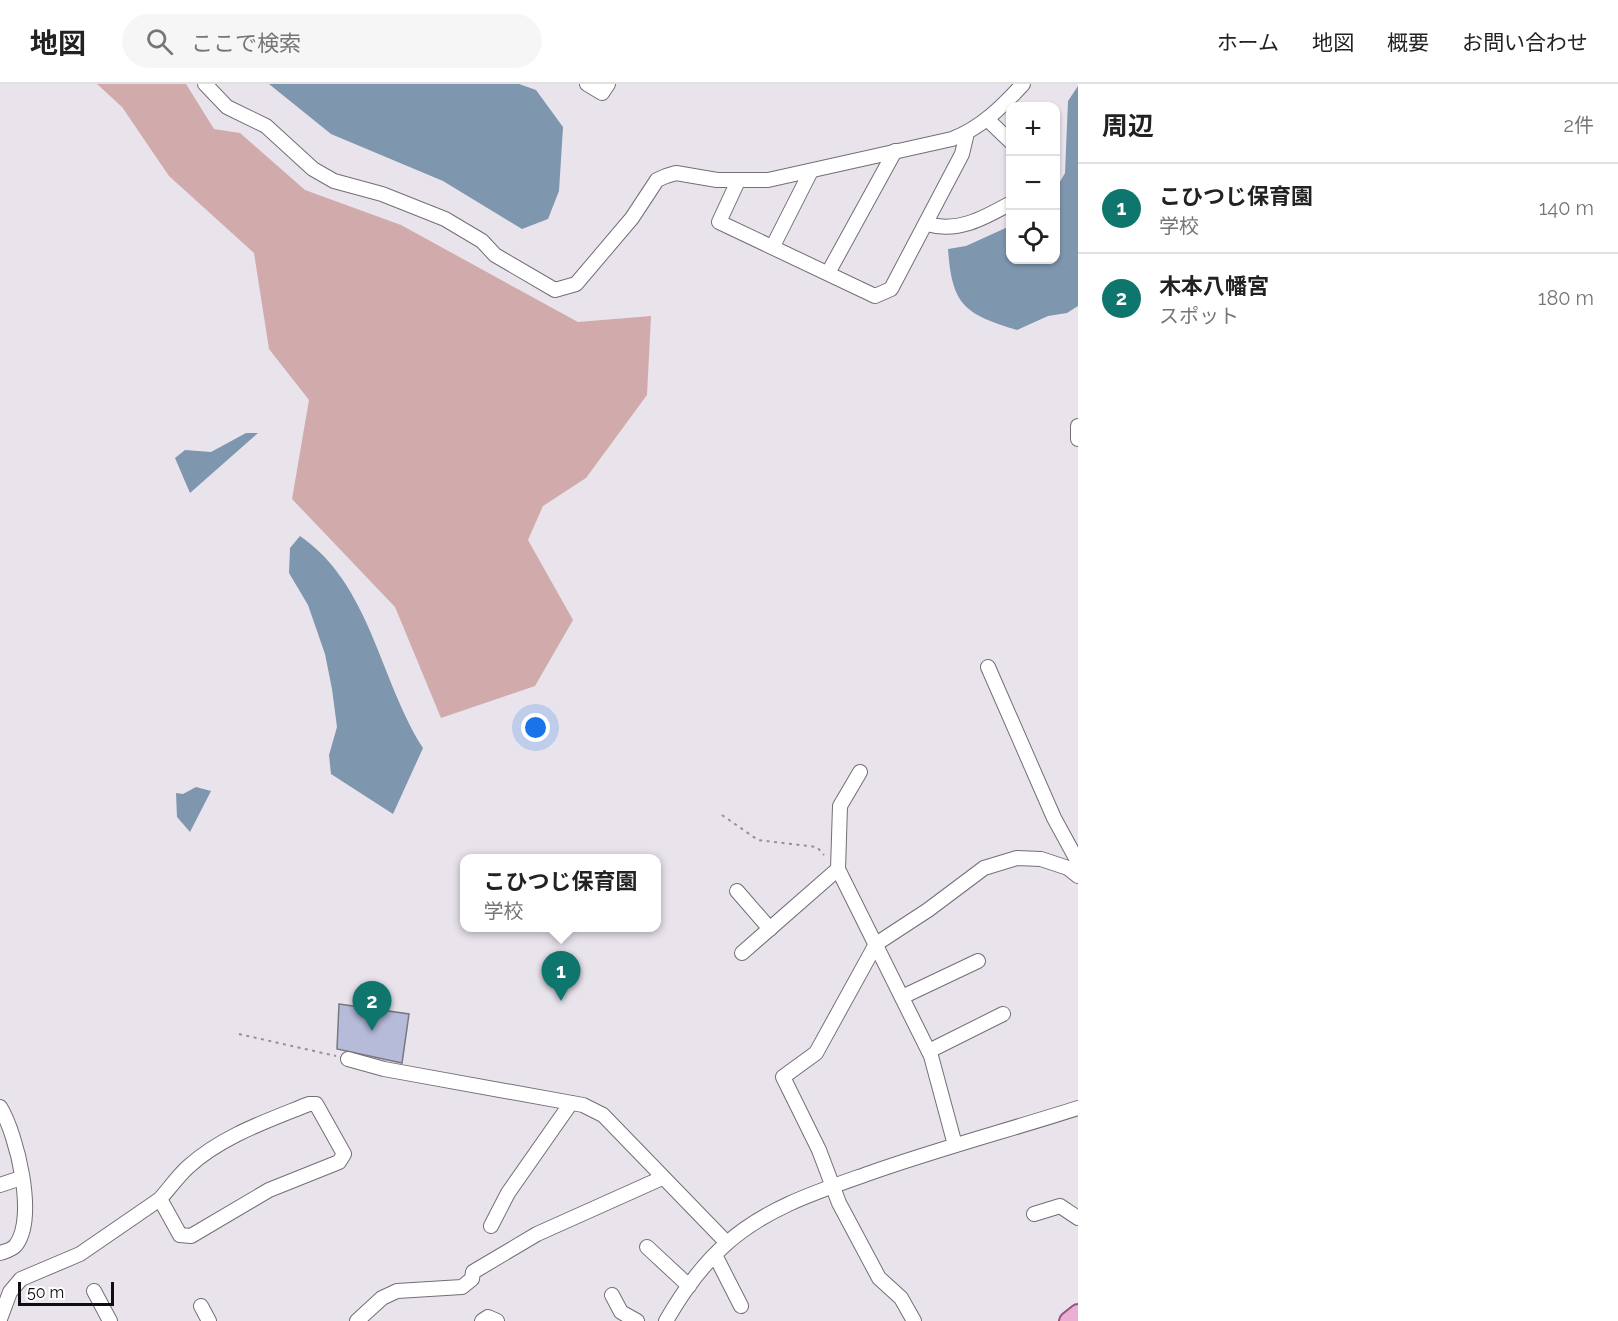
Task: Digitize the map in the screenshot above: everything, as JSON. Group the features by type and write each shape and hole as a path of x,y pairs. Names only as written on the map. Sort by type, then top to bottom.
{"main road":[{"path":"1068,1321 1078,1313"}],"street":[{"path":"205,84 227,107 266,126 313,169 333,181 390,197 445,219 482,242 495,255 555,290 576,284 632,218 657,180 676,173 738,181 768,180 967,133 987,119 1023,84"},
{"path":"586,84 602,93 608,84"},
{"path":"987,119 1006,137"},
{"path":"738,181 719,222 875,296 891,289 962,154 967,133"},
{"path":"828,273 895,151"},
{"path":"773,246 811,171"},
{"path":"927,224 941,228 974,223 1006,206"},
{"path":"1078,426 1078,439"},
{"path":"988,667 1054,818 1078,862"},
{"path":"860,772 840,806 838,868 929,1051 955,1145"},
{"path":"914,1321 901,1298 879,1278 832,1186 819,1150 783,1077 816,1053 876,944 928,910 984,868 1017,858 1041,859 1068,868 1078,876"},
{"path":"742,953 838,868"},
{"path":"737,891 770,928"},
{"path":"902,997 978,961"},
{"path":"929,1051 1003,1014"},
{"path":"348,1059 384,1069 583,1105 603,1115 727,1243"},
{"path":"491,1226 508,1193 571,1103"},
{"path":"0,1319 10,1292 21,1280 80,1254 160,1199 188,1167 218,1145 309,1104 316,1104 344,1154 339,1162 269,1190 191,1236 180,1235 160,1199"},
{"path":"666,1321 689,1286 715,1255 727,1243 770,1212 832,1186 955,1145 1078,1108"},
{"path":"0,1253 17,1244 27,1216 21,1178 2,1115"},
{"path":"0,1185 21,1178"},
{"path":"357,1321 382,1298 397,1291 462,1287 472,1279 473,1272 537,1234 662,1178"},
{"path":"1034,1214 1060,1206 1078,1218"},
{"path":"647,1247 689,1286"},
{"path":"715,1255 741,1306"},
{"path":"94,1291 110,1321"},
{"path":"612,1295 621,1311 637,1321"},
{"path":"201,1306 209,1321"},
{"path":"482,1321 488,1317 497,1321"}],"path":[{"path":"722,815 758,840 817,847 838,868"},
{"path":"240,1034 348,1059"}],"shaded area":[{"path":"97,84 186,84 214,129 240,133 305,190 401,225 578,322 651,316 647,395 586,478 543,506 528,540 573,620 535,686 441,718 395,607 292,499 309,400 269,349 254,253 169,176 122,107"}],"water":[{"path":"269,84 519,84 536,90 563,127 559,191 548,219 522,229 443,181 331,134"},
{"path":"1078,86 1078,306 1067,313 1048,316 1017,330 985,319 964,305 953,283 948,249 966,246 1006,228 1006,264 1060,264 1060,182 1065,173 1068,101"},
{"path":"246,433 258,433 190,493 175,458 185,450 211,452"},
{"path":"300,536 324,556 343,580 359,606 395,693 423,748 393,814 331,774 329,755 337,727 325,654 308,605 289,573 290,548"},
{"path":"196,787 211,791 190,832 177,817 176,793 183,794"}],"building":[{"path":"339,1004 409,1014 402,1063 337,1049"}],"place":[{"name":"こひつじ保育園","path":"561,1001"},
{"name":"木本八幡宮","path":"372,1031"}]}
